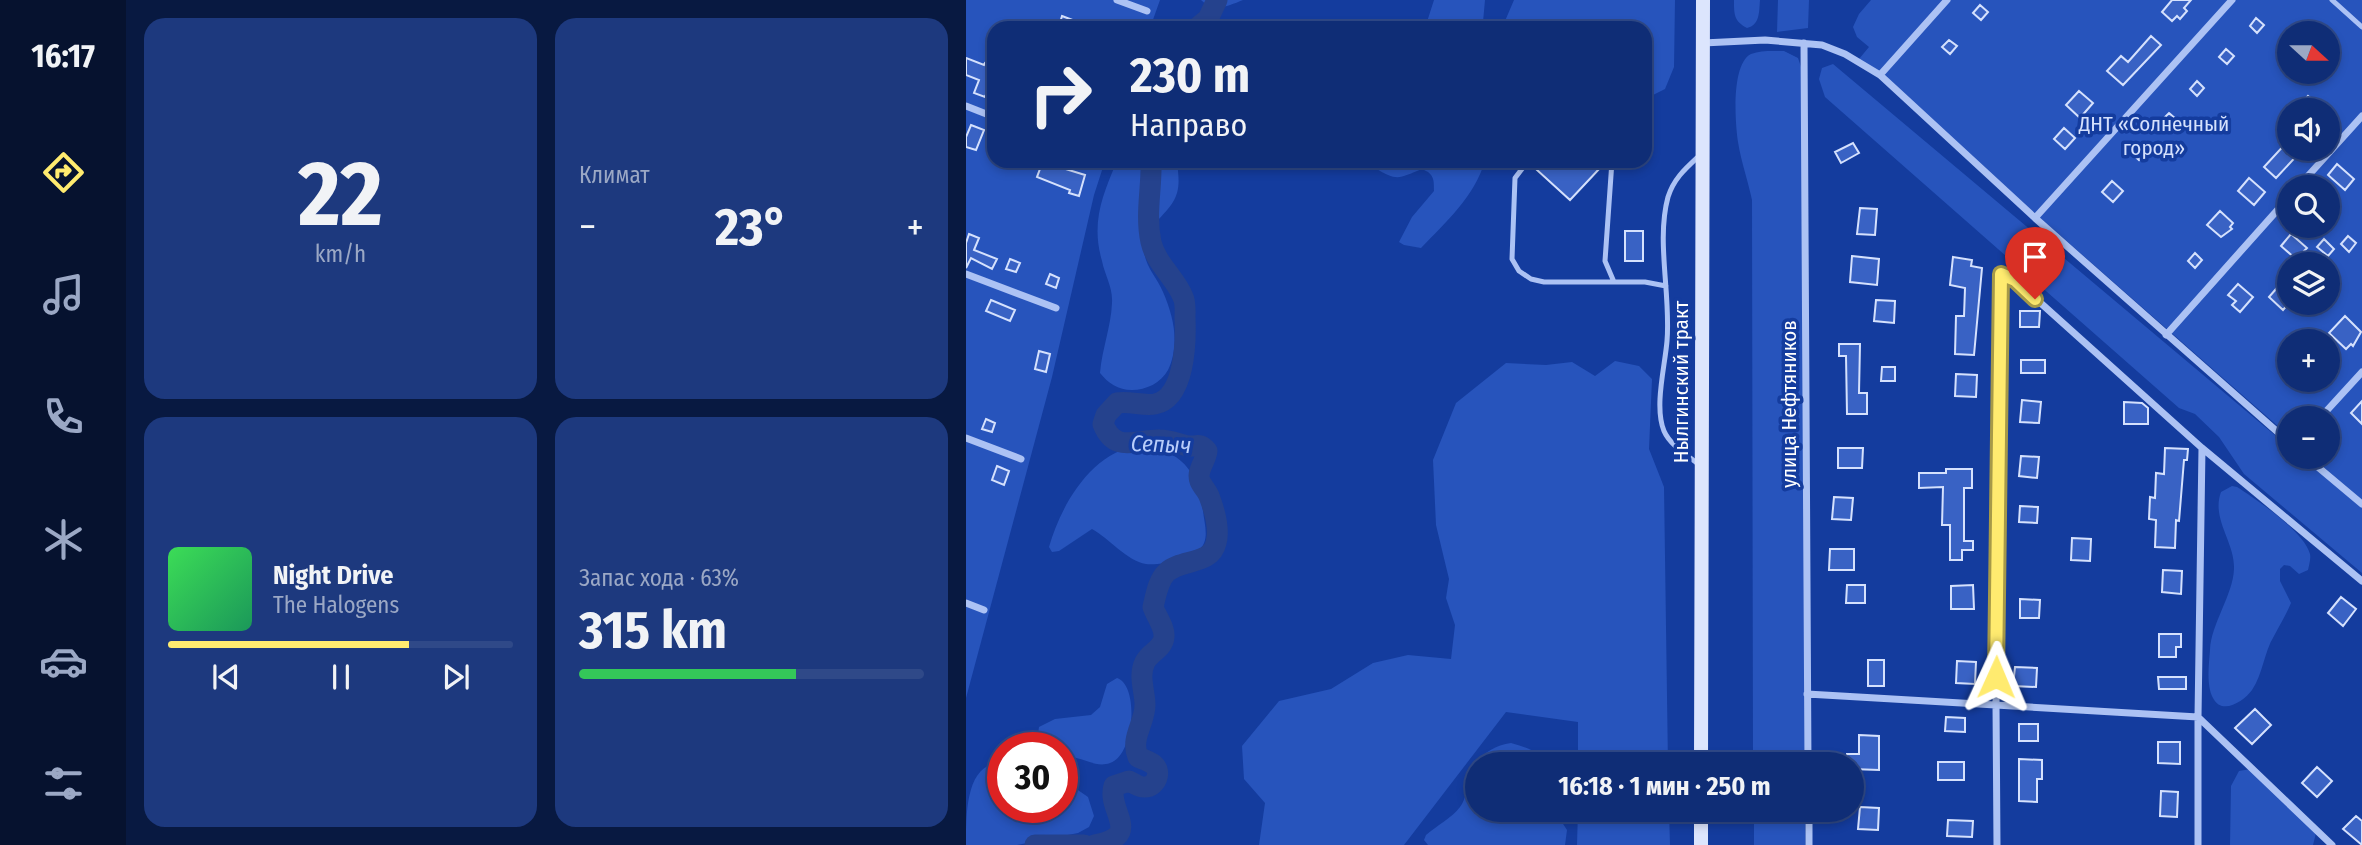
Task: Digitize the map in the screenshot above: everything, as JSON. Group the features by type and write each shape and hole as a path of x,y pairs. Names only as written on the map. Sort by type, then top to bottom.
{"main road":[{"name":"Нылгинский тракт","path":"1702,752 1703,0"},
{"path":"1701,845 1702,822"}],"street":[{"path":"1116,0 1147,11"},
{"path":"1880,75 1947,0"},
{"path":"2035,218 2232,0"},
{"path":"1703,43 1765,40 1822,45 1845,54 1880,75 2035,218 2277,432"},
{"name":"улица Нефтяников","path":"1804,43 1808,752"},
{"path":"966,106 987,114"},
{"path":"2309,175 2362,116"},
{"path":"2166,335 2277,210"},
{"path":"966,274 1056,308"},
{"path":"1997,845 2001,274 2015,280 2202,447 2362,581"},
{"path":"2332,406 2362,372"},
{"path":"966,438 1021,459"},
{"path":"2198,845 2197,717 2202,447"},
{"path":"2320,469 2362,504"},
{"path":"966,603 984,610"},
{"path":"1807,694 2197,717 2332,845"},
{"path":"1809,822 1810,845"}],"lane":[{"path":"2332,0 2362,27"},
{"path":"1702,153 1675,178 1668,197 1665,219 1668,338 1660,406 1664,432 1677,447 1702,467"},
{"path":"1523,168 1515,178 1512,259 1519,271 1531,279 1544,282 1645,282 1666,285"},
{"path":"1612,168 1605,261 1614,282"}],"green space":[{"path":"966,0 1160,0 1152,21 987,21 987,168 1103,168 1094,195 1052,377 966,698"},
{"path":"1201,0 1243,0 1216,7"},
{"path":"1434,0 1485,0 1483,21 1427,21"},
{"path":"1514,0 1675,0 1674,67 1665,89 1652,96 1652,21 1505,21"},
{"path":"1734,0 1760,0 1758,17 1754,24 1747,28 1737,20"},
{"path":"1778,0 1809,0 1808,28 1777,32"},
{"name":"ДНТ «Солнечный город»","path":"1871,0 2362,0 2362,500 2326,469 2340,469 2340,406 2277,406 2277,425 1859,59 1869,47 1857,37 1853,27 1859,14"},
{"path":"1784,51 1798,58 1802,70 1805,752 1753,752 1752,200 1738,142 1736,94 1740,69 1745,60 1751,54"},
{"path":"1833,64 2277,437 2277,469 2315,469 2362,508 2362,573 2244,474 2219,437 2195,414 2179,408 1825,97 1819,79 1822,68"},
{"path":"1114,168 1178,168 1178,189 1174,200 1148,233 1144,248 1146,260 1170,311 1174,351 1168,370 1161,379 1153,385 1137,390 1118,387 1100,373 1112,297 1098,234 1100,210"},
{"path":"1375,168 1482,168 1467,197 1421,248 1399,242 1412,217 1434,191 1432,177 1422,169 1398,177"},
{"path":"1615,361 1639,366 1652,379 1649,449 1664,487 1668,752 1578,752 1578,722 1506,712 1475,752 1465,752 1465,765 1404,845 1259,845 1265,803 1244,779 1242,746 1279,701 1331,689 1373,663 1408,655 1451,659 1455,625 1446,598 1449,579 1436,525 1433,460 1456,403 1506,363 1546,365 1572,362 1595,376"},
{"path":"1139,446 1166,452 1177,458 1191,473 1197,484 1205,527 1205,539 1201,548 1179,560 1146,564 1132,559 1092,529 1059,551 1052,552 1049,547 1054,531 1070,498 1081,483 1107,458 1122,450"},
{"path":"2232,486 2256,500 2290,526 2306,545 2310,558 2308,570 2299,574 2290,566 2284,565 2280,569 2280,581 2291,603 2271,642 2252,690 2239,702 2222,706 2213,698 2208,674 2211,640 2233,579 2231,549 2219,512 2221,492"},
{"path":"1117,678 1124,684 1131,707 1129,735 1118,758 1104,764 1078,759 1078,732 1038,732 1039,727 1055,719 1091,715 1100,707 1107,684"},
{"path":"1511,743 1534,752 1488,752"},
{"path":"987,767 987,823 1078,823 1078,790 1088,797 1094,816 1089,827 1078,833 1017,845 966,845 969,796 977,775"},
{"path":"2251,769 2295,805 2316,833 2313,845 2230,845 2231,786 2239,771"},
{"path":"1465,798 1465,822 1562,822 1567,830 1565,845 1428,845 1424,840 1426,835 1453,815"},
{"path":"1578,822 1669,822 1670,845 1577,845"},
{"path":"1754,822 1805,822 1805,845 1754,845"}],"building":[{"path":"2172,0 2191,0 2180,19 2177,16 2172,21 2162,12"},
{"path":"1980,5 1988,12 1981,20 1973,13"},
{"path":"1062,16 1075,21 1060,21"},
{"path":"2256,18 2264,25 2257,33 2250,26"},
{"path":"2151,36 2161,45 2123,85 2107,71 2121,56 2128,62"},
{"path":"1949,40 1957,46 1950,54 1942,47"},
{"path":"2226,49 2234,56 2227,64 2219,57"},
{"path":"966,58 987,64 985,97 974,93 979,80 966,75"},
{"path":"2197,81 2204,88 2197,96 2190,89"},
{"path":"2079,91 2093,103 2080,118 2066,105"},
{"path":"2169,113 2176,119 2169,127 2162,120"},
{"path":"971,125 984,130 976,150 966,147 966,137"},
{"path":"2064,128 2075,138 2065,149 2054,139"},
{"path":"1853,143 1859,153 1841,163 1835,152"},
{"path":"2138,145 2146,152 2139,160 2131,153"},
{"path":"2277,153 2277,161 2292,161 2276,178 2264,167"},
{"path":"2337,164 2354,179 2345,190 2340,186 2340,175 2328,175"},
{"path":"1040,168 1062,168 1085,175 1079,196 1037,177"},
{"path":"1539,168 1600,168 1570,200 1537,170"},
{"path":"2249,178 2265,192 2254,205 2238,191"},
{"path":"2112,181 2123,191 2113,202 2102,192"},
{"path":"1860,208 1877,209 1875,235 1857,234"},
{"path":"2220,211 2233,223 2230,227 2232,229 2221,237 2207,225"},
{"path":"1625,231 1643,231 1643,261 1625,261"},
{"path":"969,234 979,238 974,250 997,259 992,269 971,258 966,268 966,243"},
{"path":"2348,236 2356,243 2349,252 2341,244"},
{"path":"2288,238 2296,238 2307,248 2303,252 2288,252 2281,246"},
{"path":"2324,239 2334,249 2331,252 2323,252 2317,247"},
{"path":"2195,253 2202,260 2195,268 2188,261"},
{"path":"1852,256 1879,259 1877,285 1850,282"},
{"path":"1953,257 1972,260 1971,266 1982,268 1974,355 1955,354 1956,316 1964,316 1965,288 1950,285"},
{"path":"1010,259 1020,263 1016,272 1006,269"},
{"path":"1050,274 1059,278 1056,288 1046,284"},
{"path":"2238,284 2253,297 2240,312 2232,305 2236,301 2228,295"},
{"path":"2277,288 2277,304 2269,297"},
{"path":"991,300 1015,310 1010,321 986,311"},
{"path":"1876,300 1895,301 1894,323 1874,321"},
{"path":"2020,311 2040,311 2039,327 2020,327"},
{"path":"2345,316 2361,332 2353,346 2351,344 2346,349 2340,343 2340,329 2333,329"},
{"path":"1839,344 1860,344 1859,393 1867,393 1867,414 1847,414 1846,356 1839,356"},
{"path":"1039,351 1050,354 1046,372 1035,369"},
{"path":"2021,360 2045,360 2045,373 2021,373"},
{"path":"1882,367 1895,367 1895,381 1881,381"},
{"path":"1956,374 1977,375 1976,397 1955,396"},
{"path":"2022,400 2041,402 2039,423 2020,422"},
{"path":"2362,401 2362,424 2351,413"},
{"path":"2124,402 2142,403 2148,408 2148,424 2124,424"},
{"path":"986,419 995,423 992,432 982,429"},
{"path":"1838,448 1863,448 1862,468 1838,468"},
{"path":"2165,448 2188,449 2187,460 2184,460 2179,521 2176,520 2175,548 2155,547 2156,520 2149,519 2150,497 2155,498 2156,473 2164,474"},
{"path":"2021,456 2039,457 2037,478 2019,476"},
{"path":"997,466 1009,471 1004,485 992,480"},
{"path":"1946,469 1972,469 1972,488 1964,488 1964,541 1973,541 1973,550 1962,550 1962,560 1950,560 1950,525 1942,525 1943,487 1919,488 1919,473 1946,473"},
{"path":"1834,497 1853,498 1851,520 1832,519"},
{"path":"2020,506 2038,507 2037,523 2019,522"},
{"path":"2072,538 2091,539 2090,561 2071,560"},
{"path":"1830,549 1854,549 1854,570 1829,570"},
{"path":"2163,570 2182,571 2181,594 2162,592"},
{"path":"1847,585 1865,585 1865,603 1846,603"},
{"path":"1973,585 1974,609 1951,609 1951,586"},
{"path":"2341,597 2356,609 2343,626 2328,613"},
{"path":"2020,599 2040,600 2039,618 2020,618"},
{"path":"2159,634 2181,634 2181,647 2176,647 2176,657 2159,657"},
{"path":"1868,660 1884,660 1884,686 1868,686"},
{"path":"1957,661 1976,662 1975,684 1956,683"},
{"path":"2015,667 2037,668 2036,687 2013,686"},
{"path":"2158,677 2186,677 2186,689 2159,689"},
{"path":"2255,709 2271,725 2252,744 2235,728"},
{"path":"1946,717 1965,718 1965,732 1945,731"},
{"path":"2019,724 2038,724 2038,741 2019,741"},
{"path":"1859,735 1879,736 1879,770 1864,769 1864,752 1859,752"},
{"path":"2158,742 2180,742 2180,764 2158,763"},
{"path":"2019,759 2042,760 2042,779 2037,779 2037,802 2019,801"},
{"path":"1938,762 1964,762 1964,780 1938,780"},
{"path":"2317,767 2332,781 2317,797 2302,783"},
{"path":"2161,791 2178,792 2177,817 2160,816"},
{"path":"1864,807 1879,808 1878,830 1858,829 1859,822 1864,822"},
{"path":"2356,816 2362,821 2362,845 2343,829"},
{"path":"1948,820 1973,821 1972,837 1947,836"}],"waterway":[{"name":"Сепыч","path":"1206,21 1217,0"},
{"name":"Сепыч","path":"1094,845 1118,836 1121,829 1113,795 1114,786 1129,781 1141,787 1149,786 1155,782 1158,775 1154,765 1138,757 1136,743 1144,712 1143,667 1161,645 1164,637 1162,625 1153,607 1159,583 1173,568 1208,555 1213,550 1217,537 1213,507 1199,477 1207,451 1205,448 1164,440 1120,442 1108,433 1103,424 1106,415 1117,403 1155,404 1165,400 1182,368 1185,302 1153,250 1149,221 1151,168"},
{"name":"Сепыч","path":"1035,845 1084,845"}],"route":[{"path":"1996,677 2001,274 2015,280 2035,299"}]}
